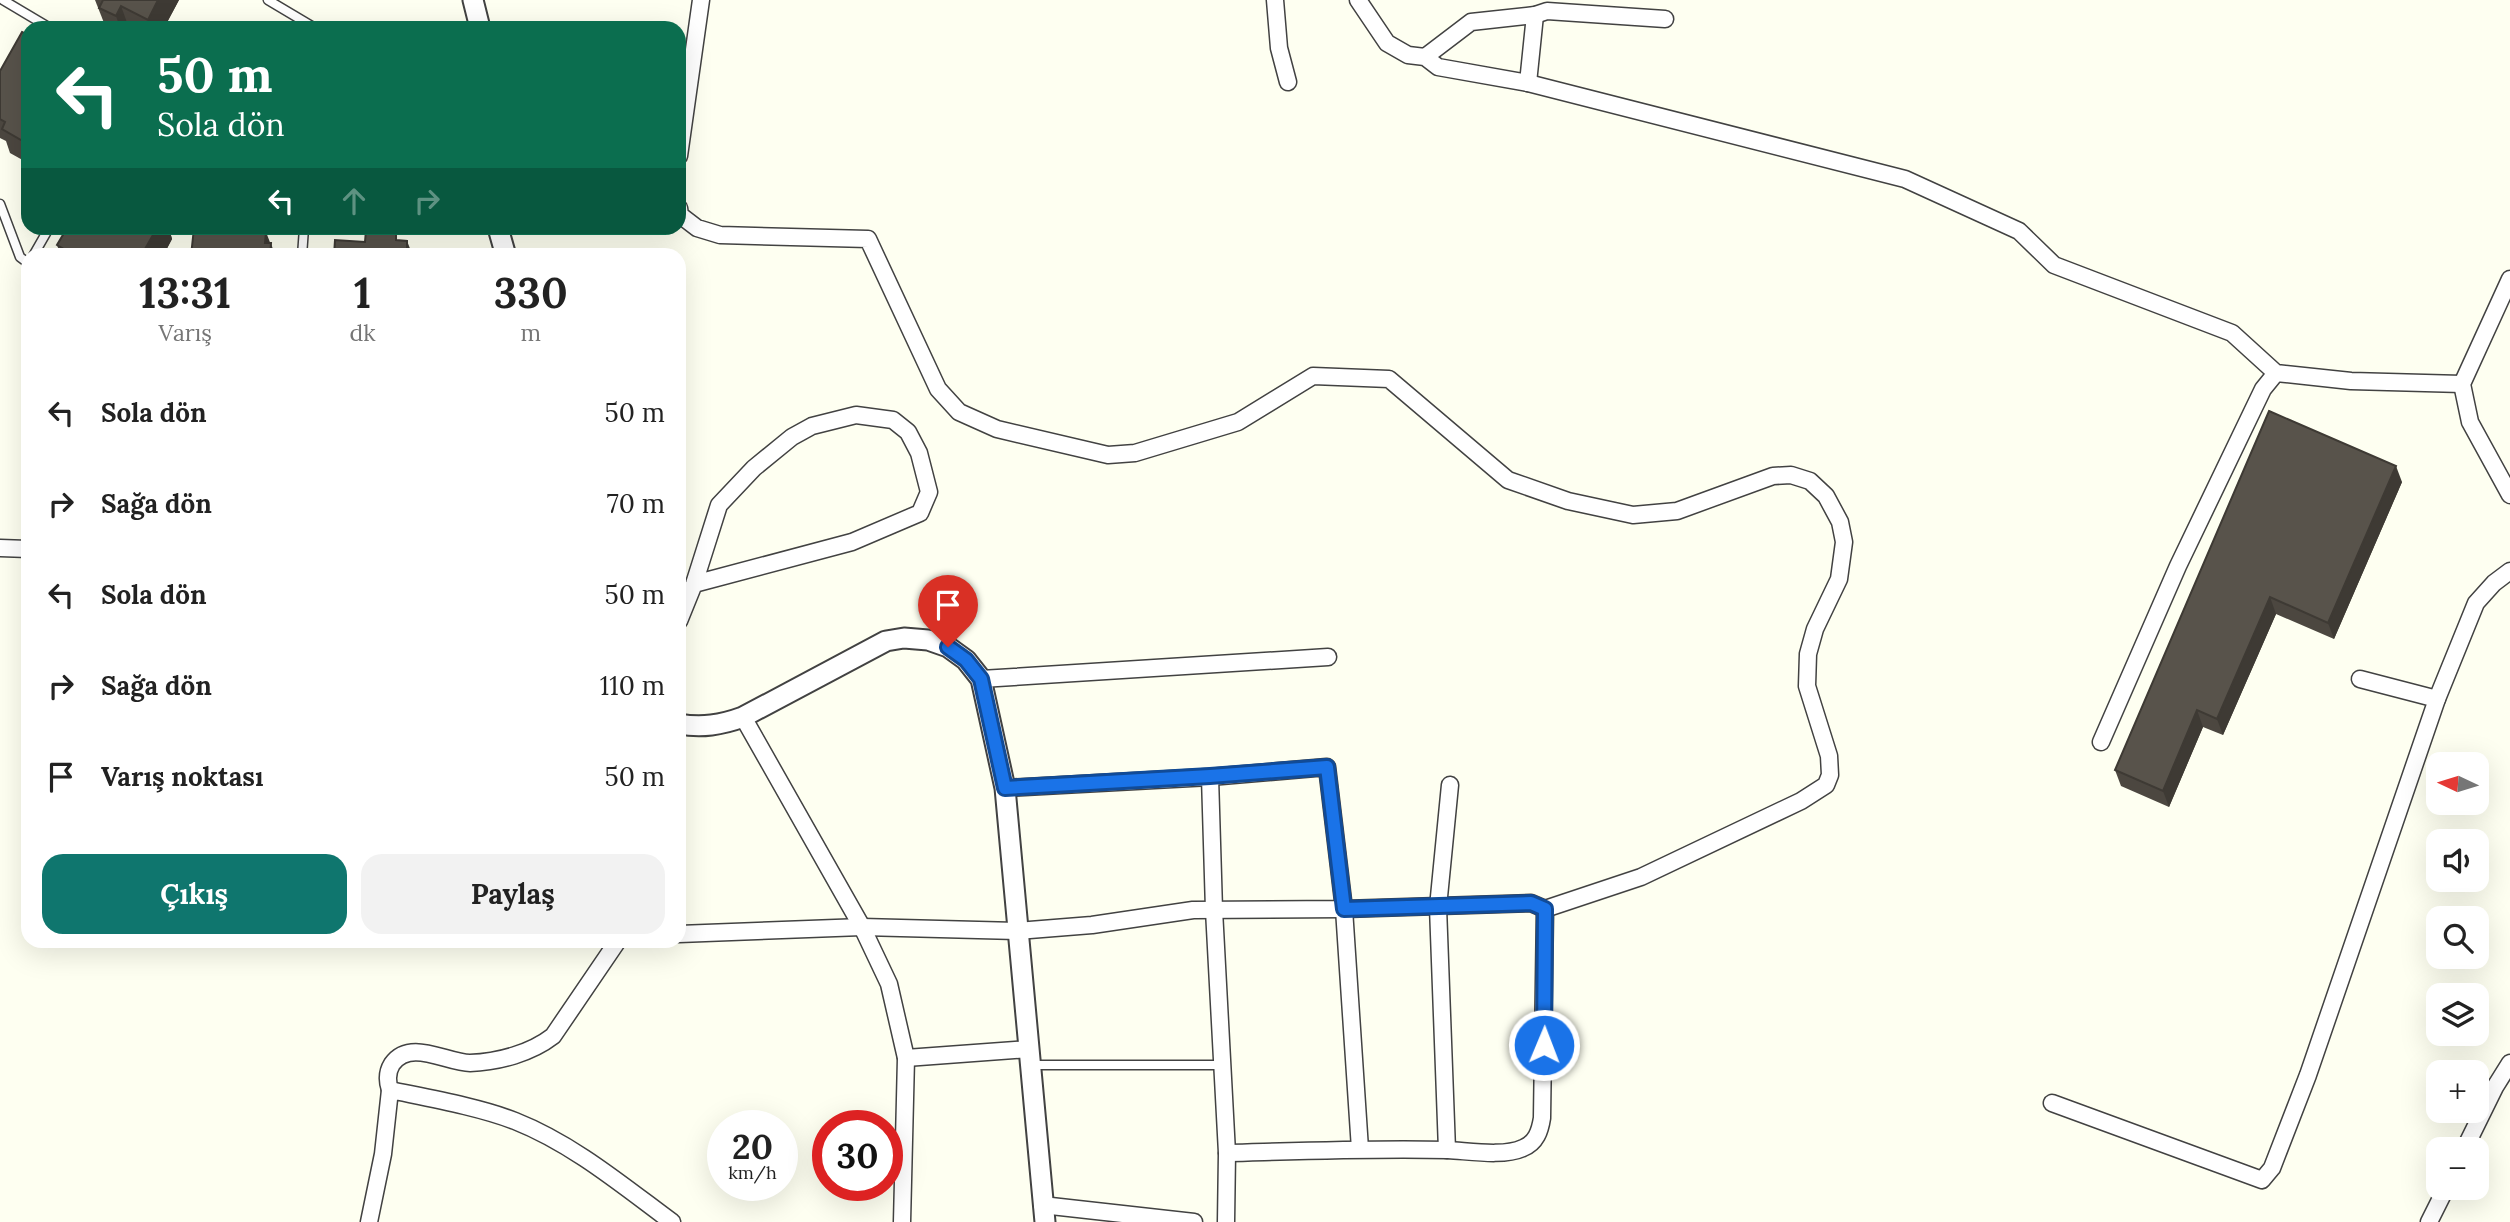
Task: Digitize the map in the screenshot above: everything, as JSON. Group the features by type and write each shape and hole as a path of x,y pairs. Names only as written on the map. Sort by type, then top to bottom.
{"street":[{"path":"473,0 478,21"},
{"path":"686,106 701,0"},
{"path":"1275,0 1279,48 1288,82"},
{"path":"1358,0 1387,43 1408,55 1425,57 1438,67 1528,83 1905,179 2020,230 2053,265 2232,333 2276,373 2351,380 2462,384"},
{"path":"1425,57 1471,22 1535,15 1547,11 1665,19"},
{"path":"1528,83 1535,15"},
{"path":"686,220 696,228 720,235 868,239 938,389 959,412 1009,432 1108,455 1135,453 1238,422 1312,376 1389,379 1508,480 1567,501 1633,515 1677,511 1773,476 1791,474 1810,481 1826,496 1840,523 1844,542 1839,579 1815,629 1808,654 1807,686 1829,757 1830,775 1826,785 1801,800 1641,877 1545,909 1531,903 1344,909 1193,910 1092,925 1017,931 862,927 686,934"},
{"path":"2510,279 2462,384 2470,422 2510,495"},
{"path":"2101,742 2184,555 2263,389 2276,373"},
{"path":"686,604 719,505 754,468 792,437 812,426 856,415 893,420 908,432 919,453 929,492 920,513 852,542 694,584"},
{"path":"0,548 21,549"},
{"path":"2052,1103 2262,1180 2272,1168 2308,1075 2437,699 2476,603 2494,583 2510,571"},
{"path":"686,724 701,727 743,717 886,641 904,638 928,640 948,647 966,660 981,679 1005,788 1044,1214 1194,1222"},
{"path":"981,679 1328,657"},
{"path":"2360,679 2437,699"},
{"path":"743,717 862,927 889,984 906,1058 902,1222"},
{"path":"1005,788 1327,767 1344,909 1360,1149"},
{"path":"1210,776 1227,1153 1226,1222"},
{"path":"1447,1150 1438,907 1450,785"},
{"path":"1227,1153 1360,1149 1516,1151 1526,1148 1540,1131 1542,1118 1545,909"},
{"path":"369,1222 383,1154 390,1090 388,1075 391,1066 403,1055 425,1052 457,1062 475,1062 525,1052 540,1046 553,1036 613,948"},
{"path":"906,1058 1029,1057"},
{"path":"2471,1137 2510,1063"},
{"path":"390,1090 512,1120 543,1133 579,1154 672,1222"},
{"path":"2429,1222 2439,1200"}],"lane":[{"path":"3,0 38,21"},
{"path":"268,0 303,21"},
{"path":"0,205 21,258"},
{"path":"1029,1057 1222,1065"}],"building":[{"path":"103,0 158,0 148,20 121,6 116,16 99,8"},
{"path":"21,34 21,140 2,129 5,122 0,119 0,71"},
{"path":"63,235 153,235 146,248 62,248 57,245"},
{"path":"193,235 266,235 265,243 271,243 271,248 192,248"},
{"path":"366,235 396,235 396,240 407,241 407,248 334,248 335,240 365,242"},
{"path":"2269,411 2396,466 2328,623 2270,597 2217,719 2197,710 2163,791 2115,770"}],"route":[{"path":"948,647 966,660 981,679 1005,788 1327,767 1344,909 1531,903 1545,909 1544,1045"}]}
